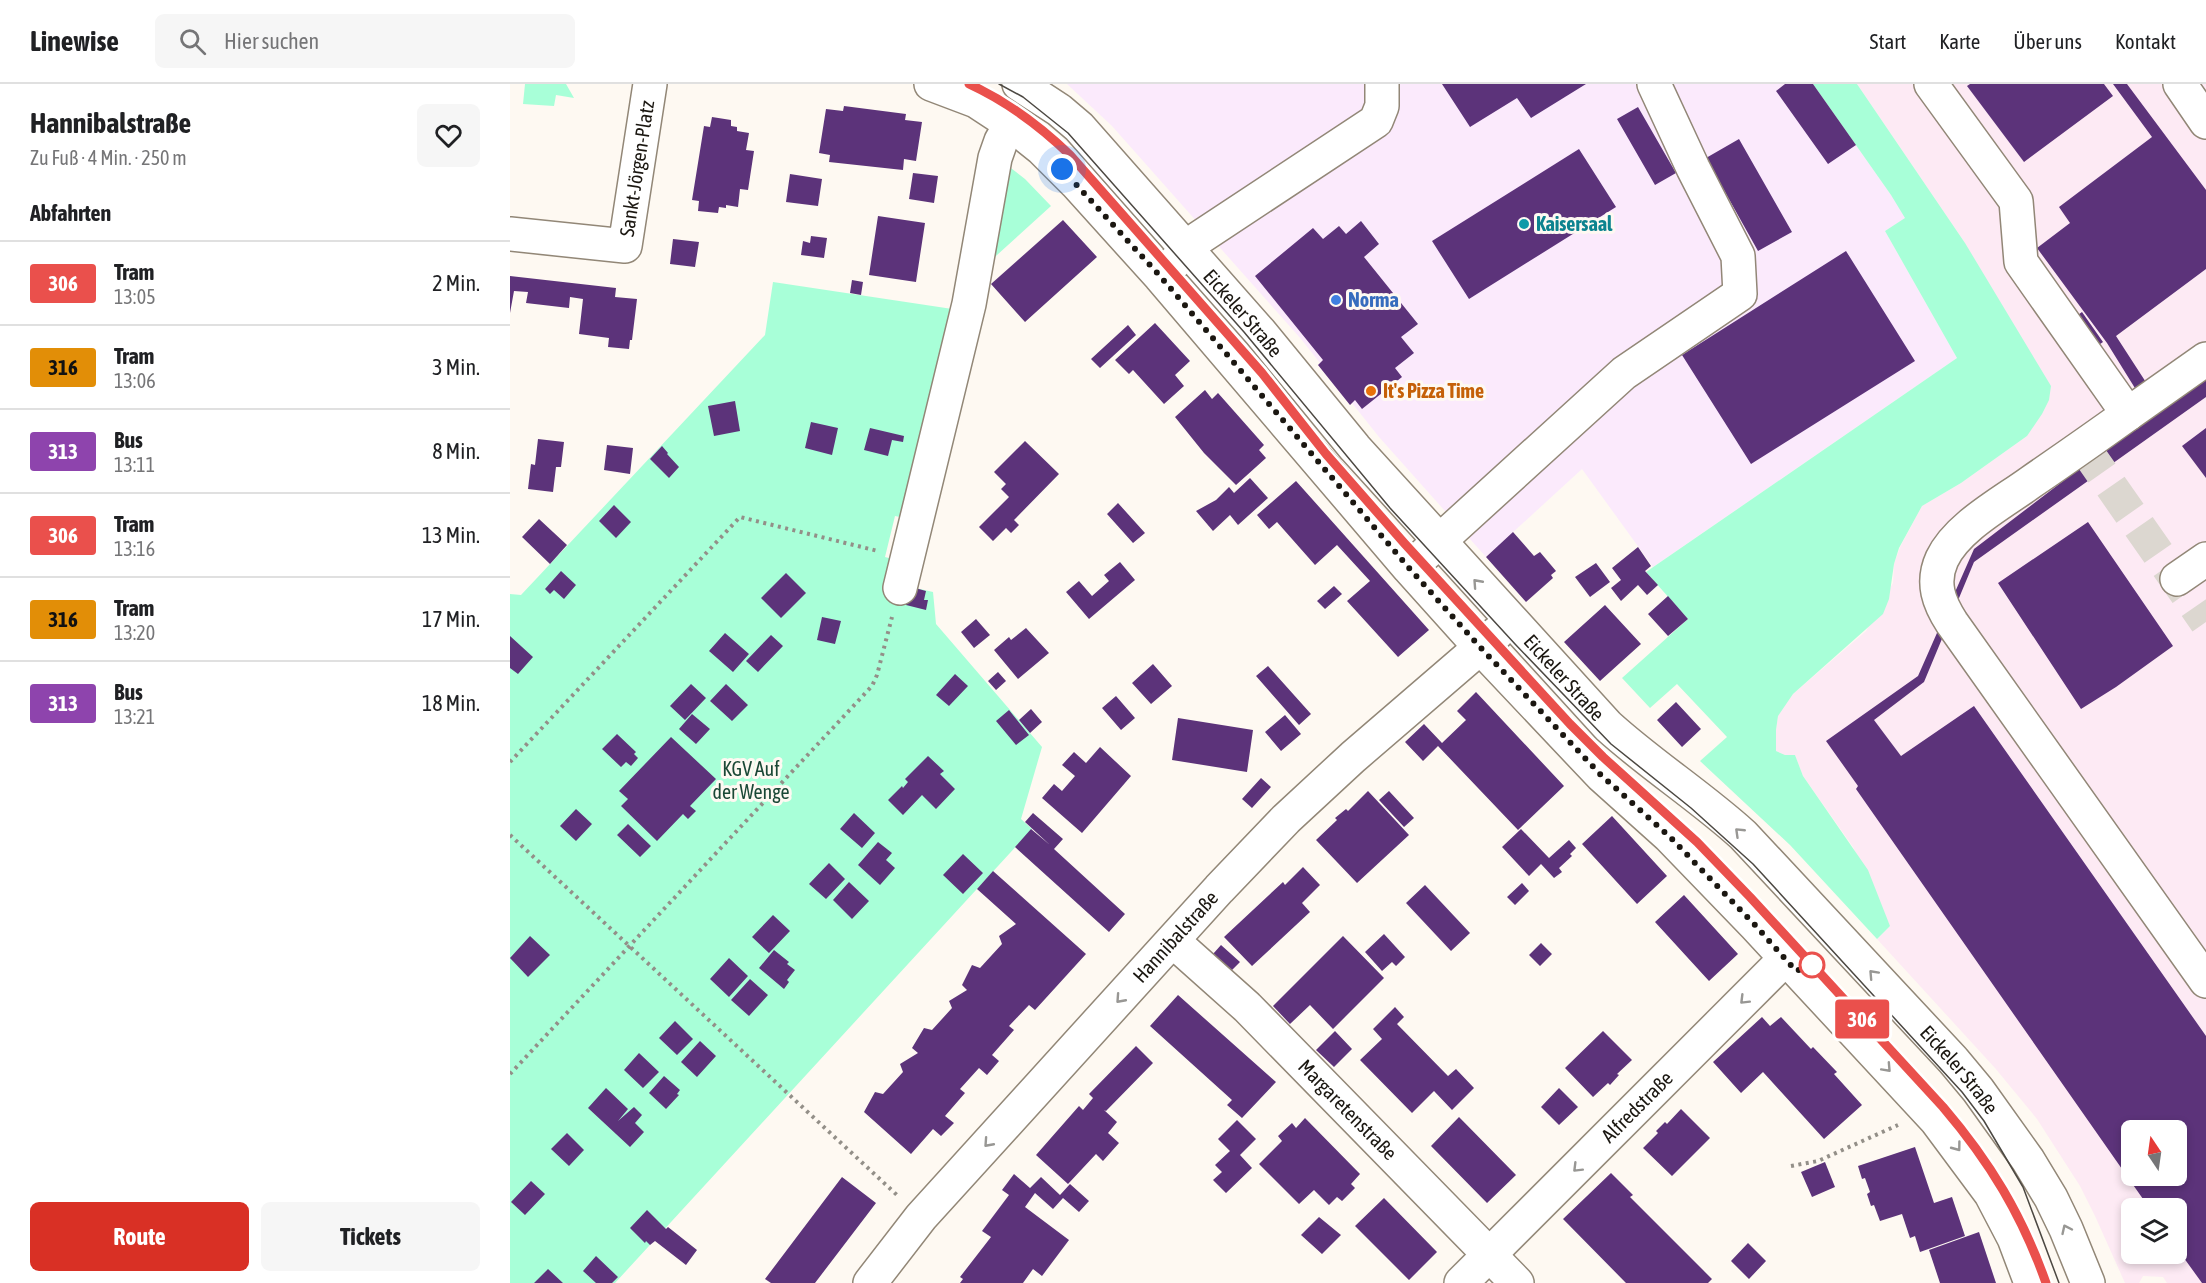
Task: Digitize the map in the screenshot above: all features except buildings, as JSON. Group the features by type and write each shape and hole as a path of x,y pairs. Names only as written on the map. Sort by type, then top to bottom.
{"street":[{"name":"Sankt-Jörgen-Platz","path":"510,234 625,246 650,84"},
{"name":"Eickeler Straße","path":"931,84 964,90 1042,149 1076,183 1160,276 1409,568 1480,647 1601,775 1669,836 1936,1119 1976,1172 2000,1211 2014,1238 2031,1283"},
{"name":"Eickeler Straße","path":"1019,84 1059,110 1079,127 1267,340 1355,448 1608,726 1646,759 1722,816 1743,836 1953,1060 1996,1113 2028,1160 2066,1229 2088,1283"},
{"path":"1160,276 1199,238 1376,121 1382,106 1382,84"},
{"path":"1409,568 1624,374 1740,294 1737,256 1654,84"},
{"path":"1931,84 2016,201 2021,262 2128,414"},
{"path":"2180,84 2206,122"},
{"path":"904,573 969,304 995,158 1001,141 1011,124"},
{"path":"2206,359 1983,516 1952,541 1941,561 1937,582 1939,602 2206,981"},
{"path":"2177,579 2206,559"},
{"name":"Hannibalstraße","path":"870,1283 921,1217 1286,819 1353,757 1511,621"},
{"name":"Margaretenstraße","path":"1173,940 1247,1007 1517,1283"},
{"name":"Alfredstraße","path":"1461,1283 1785,959"}],"path":[{"path":"510,762 740,517 904,573 877,675 872,686 510,1074"},
{"path":"510,835 921,1217"},
{"path":"1791,1166 1818,1161 1902,1122"}],"shaded area":[{"path":"1067,84 1813,84 1906,218 1885,231 1957,358 1653,567 1582,469 1486,557 1379,437 1352,403 1350,405 1318,365 1320,363 1301,339 1112,126"},
{"path":"1857,84 2206,84 2206,1283 2167,1283 2163,1277 2143,1276 2139,1283 2125,1283 2080,1186 2037,1119 1995,1068 1877,939 1890,926 1853,847 1803,776 1795,755 1785,755 1776,751 1778,715 1793,694 1866,631 1893,583 1894,564 1900,547 1922,506 1961,483 2027,436 1965,243"}],"green space":[{"path":"525,84 566,84 574,98 556,95 554,106 523,104"},
{"path":"1813,84 1857,84 1965,243 2051,386 2049,400 2027,436 1961,483 1922,506 1899,548 1894,564 1889,599 1883,614 1793,694 1778,716 1776,751 1785,755 1795,755 1803,776 1868,870 1890,926 1877,939 1790,845 1700,761 1727,737 1677,684 1650,708 1622,678 1688,619 1646,572 1957,358 1885,231 1905,218"},
{"path":"1003,162 1025,179 1051,206 986,265"},
{"name":"KGV Auf der Wenge","path":"773,282 959,310 910,519 895,516 885,557 900,561 894,583 933,592 936,624 1042,747 1021,819 1032,829 615,1283 510,1283 510,594 521,595 765,335"}],"tunnel":[{"path":"2083,446 2206,622"}],"tram line":[{"path":"969,84 997,98 1022,115 1069,155 1262,373 1362,497 1603,757 1697,842 1750,897 1943,1107 1960,1127 2003,1190 2027,1235 2046,1283"},
{"name":"306","path":"969,84 1018,110 1070,155 1262,373 1362,497 1570,724 1697,842 1943,1107 1994,1172 2014,1207 2046,1283"},
{"path":"999,84 1023,97 1068,133 1244,332 1390,508 1515,644 1611,744 1691,808 1753,864 1962,1092 1984,1121 2023,1187 2059,1283"}],"place":[{"name":"Kaisersaal","path":"1524,224"},
{"name":"Norma","path":"1336,300"},
{"name":"It's Pizza Time","path":"1371,391"}],"route":[{"path":"1062,169 1160,276 1409,568 1480,647 1601,775 1669,836 1796,971 1812,965"}]}
